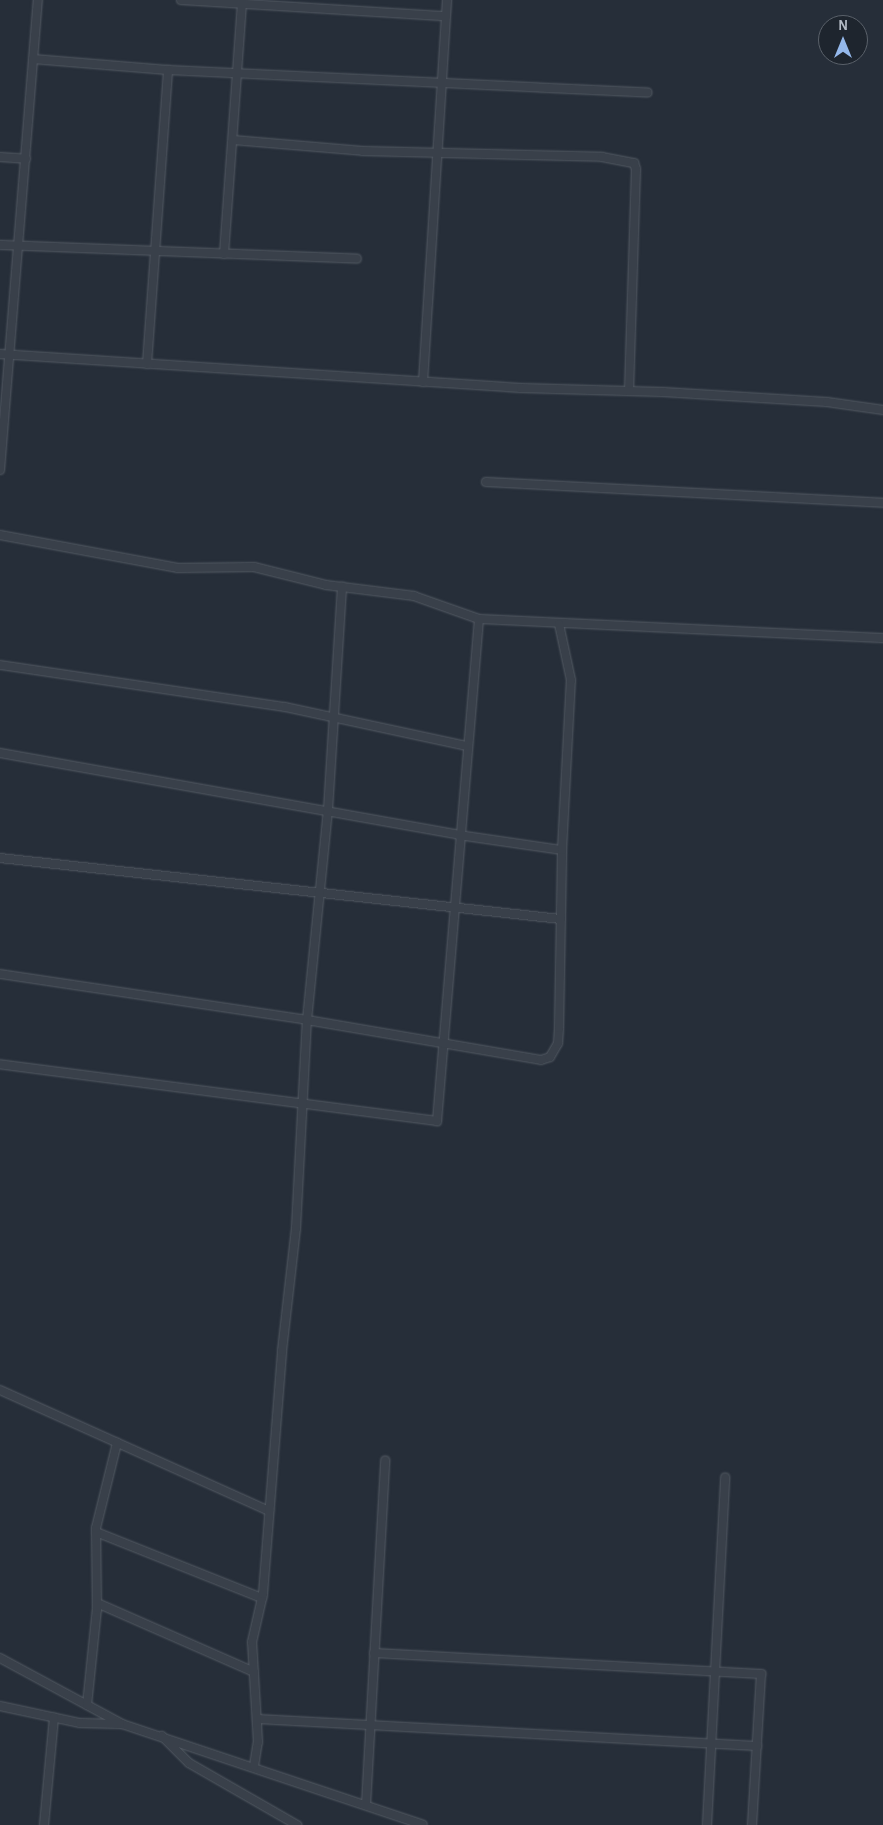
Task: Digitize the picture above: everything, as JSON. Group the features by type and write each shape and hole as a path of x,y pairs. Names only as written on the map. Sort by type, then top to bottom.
{"street":[{"path":"0,470 11,355 38,0"},
{"path":"181,0 242,2 446,16"},
{"path":"424,382 447,0"},
{"path":"224,254 242,2"},
{"path":"33,59 168,70 647,94"},
{"path":"147,364 168,70"},
{"path":"233,140 363,151 602,157 634,163 636,169 629,391"},
{"path":"0,157 26,159"},
{"path":"0,245 357,259"},
{"path":"0,354 424,382 827,402 883,410"},
{"path":"486,482 883,503"},
{"path":"0,535 178,568 254,567 342,586 414,596 479,619 883,638"},
{"path":"254,1766 257,1718 252,1642 262,1598 305,1105 307,1020 328,810 332,717 342,586"},
{"path":"0,1064 437,1121 466,746 479,619"},
{"path":"0,974 307,1020 542,1060 550,1057 558,1043 562,850 571,680 559,624"},
{"path":"0,665 285,707 466,746"},
{"path":"0,753 328,810 459,835 562,850"},
{"path":"0,858 319,890 561,919"},
{"path":"0,1390 269,1511"},
{"path":"87,1705 95,1658 97,1603 96,1532 117,1443"},
{"path":"366,1805 385,1461"},
{"path":"707,1825 725,1477"},
{"path":"96,1532 262,1598"},
{"path":"97,1603 254,1672"},
{"path":"374,1653 761,1674 752,1825"},
{"path":"0,1658 122,1724 254,1766 423,1825"},
{"path":"0,1706 80,1723 122,1724"},
{"path":"44,1825 54,1717"},
{"path":"257,1718 757,1746"},
{"path":"160,1735 190,1763 297,1825"}]}
